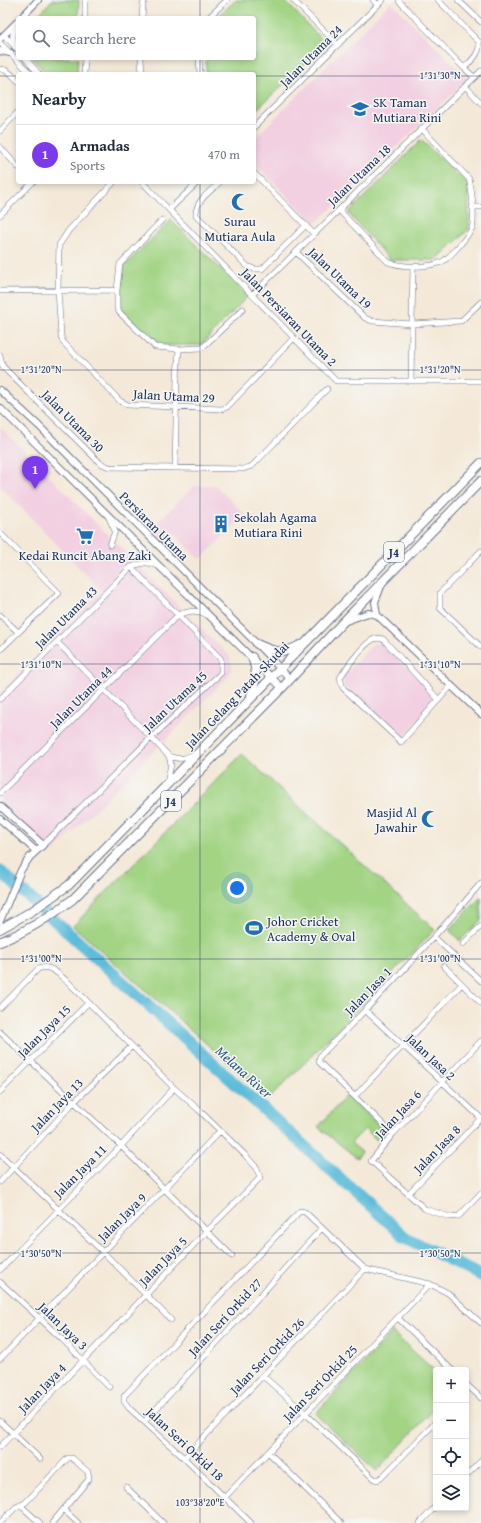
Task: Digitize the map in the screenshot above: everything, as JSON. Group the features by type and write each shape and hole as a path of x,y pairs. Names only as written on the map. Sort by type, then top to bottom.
{"main road":[{"name":"Jalan Gelang Patah-Skudai","path":"0,929 32,911 69,885 481,463"},
{"name":"Jalan Gelang Patah-Skudai","path":"0,942 23,933 73,899 282,688 344,621 384,582 481,481"},
{"path":"257,644 273,652 286,652 306,642"},
{"path":"250,699 256,681 256,671 252,657"}],"street":[{"path":"23,16 38,0"},
{"path":"85,0 85,16"},
{"path":"142,16 143,4 145,0"},
{"path":"210,16 226,0"},
{"path":"293,0 338,44"},
{"path":"373,0 378,5"},
{"name":"Jalan Utama 24","path":"256,125 383,0"},
{"path":"399,0 474,77"},
{"path":"438,0 479,42 480,47 477,54 464,68"},
{"path":"458,0 481,22"},
{"path":"16,23 2,37 16,49"},
{"path":"16,26 13,36 16,49"},
{"path":"0,43 16,59"},
{"path":"0,51 10,53"},
{"path":"17,60 29,72"},
{"path":"27,60 37,72"},
{"path":"84,72 85,60"},
{"path":"141,60 142,72"},
{"path":"199,60 200,72"},
{"path":"0,69 4,69 10,73 16,80"},
{"name":"Jalan Utama 18","path":"252,295 481,71"},
{"path":"466,86 481,103"},
{"path":"0,132 16,114"},
{"path":"339,210 388,262 413,266 439,263 444,261 456,250 472,227 472,190 469,179 422,129"},
{"path":"0,147 16,165"},
{"path":"256,175 314,234"},
{"path":"0,215 30,184"},
{"name":"Jalan Utama 29","path":"112,184 69,230 59,244 58,290 61,336 63,342 120,401 128,405 222,409 227,407 294,338"},
{"name":"Jalan Persiaran Utama 2","path":"144,184 336,381 481,381"},
{"path":"169,210 196,184"},
{"path":"218,184 198,204 196,215 247,266 254,269 262,269 306,225"},
{"path":"472,207 481,207"},
{"path":"162,220 120,264 117,290 117,308 119,312 152,346 179,349 202,348 243,309"},
{"name":"Jalan Utama 19","path":"296,252 365,318 372,321 412,324 461,321 481,302"},
{"path":"411,381 413,266"},
{"path":"0,291 117,290"},
{"path":"176,468 179,349"},
{"name":"Jalan Utama 30","path":"0,356 2,365 7,371 100,463 109,466 243,469 252,466 328,389"},
{"name":"Persiaran Utama","path":"0,390 39,426 257,644 290,679"},
{"name":"Persiaran Utama","path":"0,408 282,688"},
{"path":"108,515 115,531 110,545"},
{"path":"0,533 59,593 0,650"},
{"path":"481,551 440,594 439,604 440,608 481,646"},
{"path":"131,567 142,563 149,563 162,569"},
{"name":"Jalan Utama 45","path":"43,845 151,738 221,673 221,659 131,567"},
{"name":"Jalan Utama 43","path":"0,699 131,567"},
{"path":"376,615 375,602 378,592 384,582"},
{"path":"178,615 187,611 199,611 211,617"},
{"path":"344,621 368,613 376,615 481,714"},
{"path":"0,615 18,632"},
{"name":"Jalan Utama 44","path":"0,794 178,615"},
{"path":"439,700 383,639 376,638 371,641 346,667 340,678 343,688 401,742 439,700 451,686"},
{"path":"57,642 169,756 178,760 198,753"},
{"path":"166,785 171,764 169,756"},
{"path":"0,806 43,845 30,857 21,870 0,921"},
{"path":"0,819 36,851"},
{"name":"Jalan Jasa 1","path":"355,1096 319,1062 318,1059 366,1011 434,938 481,883"},
{"path":"463,944 481,926"},
{"path":"434,938 481,981"},
{"path":"444,966 481,1003"},
{"path":"0,1008 38,969 43,967 52,968 220,1131"},
{"path":"393,1134 355,1096 462,984"},
{"name":"Jalan Jaya 15","path":"0,1092 88,1003"},
{"name":"Jalan Jasa 2","path":"366,1011 481,1118"},
{"path":"0,1032 121,1146 232,1256"},
{"name":"Jalan Jasa 6","path":"408,1194 371,1161 393,1134 443,1083 481,1041"},
{"name":"Jalan Jaya 13","path":"0,1182 74,1102 132,1046"},
{"name":"Jalan Jaya 11","path":"0,1270 121,1146 174,1088"},
{"name":"Jalan Jasa 8","path":"408,1194 481,1118"},
{"name":"Jalan Jaya 5","path":"83,1361 207,1231 260,1178 258,1170 255,1166 220,1131"},
{"name":"Jalan Jaya 9","path":"0,1359 220,1131"},
{"path":"0,1154 57,1210 103,1252 171,1320"},
{"path":"408,1194 425,1209 454,1218 459,1216 481,1193"},
{"name":"Jalan Seri Orkid 18","path":"251,1523 145,1421 129,1408 124,1401 124,1396 300,1211 305,1212 322,1228"},
{"path":"322,1228 365,1269 430,1284 448,1293 481,1323"},
{"name":"Jalan Seri Orkid 27","path":"145,1421 322,1228"},
{"name":"Jalan Seri Orkid 26","path":"184,1458 365,1269"},
{"name":"Jalan Jaya 3","path":"0,1282 62,1339 109,1388"},
{"name":"Jalan Seri Orkid 25","path":"225,1497 430,1284"},
{"path":"398,1318 449,1367"},
{"name":"Jalan Jaya 4","path":"0,1447 83,1361"},
{"path":"263,1376 305,1413 374,1479 377,1480 381,1478 433,1425"},
{"path":"469,1389 481,1398"},
{"path":"0,1421 40,1459"},
{"path":"268,1452 341,1523"},
{"path":"0,1523 16,1507 25,1503 70,1457 88,1472 89,1479 52,1523"},
{"path":"467,1475 481,1461"},
{"path":"126,1487 163,1523"},
{"path":"20,1505 40,1523"},
{"path":"420,1523 433,1509"},
{"path":"64,1510 78,1523"}],"shaded area":[{"name":"SK Taman Mutiara Rini","path":"391,2 468,79 315,224 256,165 256,137"},
{"path":"0,427 230,657 232,669 228,677 52,853 0,801 0,693 102,591 0,486"},
{"path":"215,485 245,515 200,560 173,532 162,543 149,531 194,486"},
{"path":"373,644 383,644 435,695 437,701 403,738 400,738 344,686 343,677"}],"green space":[{"path":"52,0 79,0 78,16 38,16"},
{"path":"236,0 284,0 326,44 256,110 256,72 206,72 206,60 256,60 256,16 218,16"},
{"path":"34,60 78,60 77,72 45,72"},
{"path":"421,140 468,184 469,229 436,260 390,260 348,213"},
{"path":"171,220 248,296 201,345 156,345 121,310 123,267"},
{"name":"Johor Cricket Academy & Oval","path":"242,754 435,930 269,1099 73,926"},
{"path":"481,897 481,920 460,941 449,930"},
{"path":"346,1096 386,1131 377,1140 365,1129 351,1143 362,1152 357,1158 318,1127"},
{"path":"392,1332 433,1369 433,1410 377,1471 315,1414"}],"waterway":[{"name":"Melana River","path":"0,871 405,1237 481,1276"}],"place":[{"name":"SK Taman Mutiara Rini","path":"360,109"},
{"name":"Surau Mutiara Aula","path":"240,202"},
{"name":"Armadas","path":"35,489"},
{"name":"Sekolah Agama Mutiara Rini","path":"221,524"},
{"name":"Kedai Runcit Abang Zaki","path":"85,536"},
{"name":"Masjid Al Jawahir","path":"430,819"},
{"name":"Johor Cricket Academy & Oval","path":"254,928"}]}
